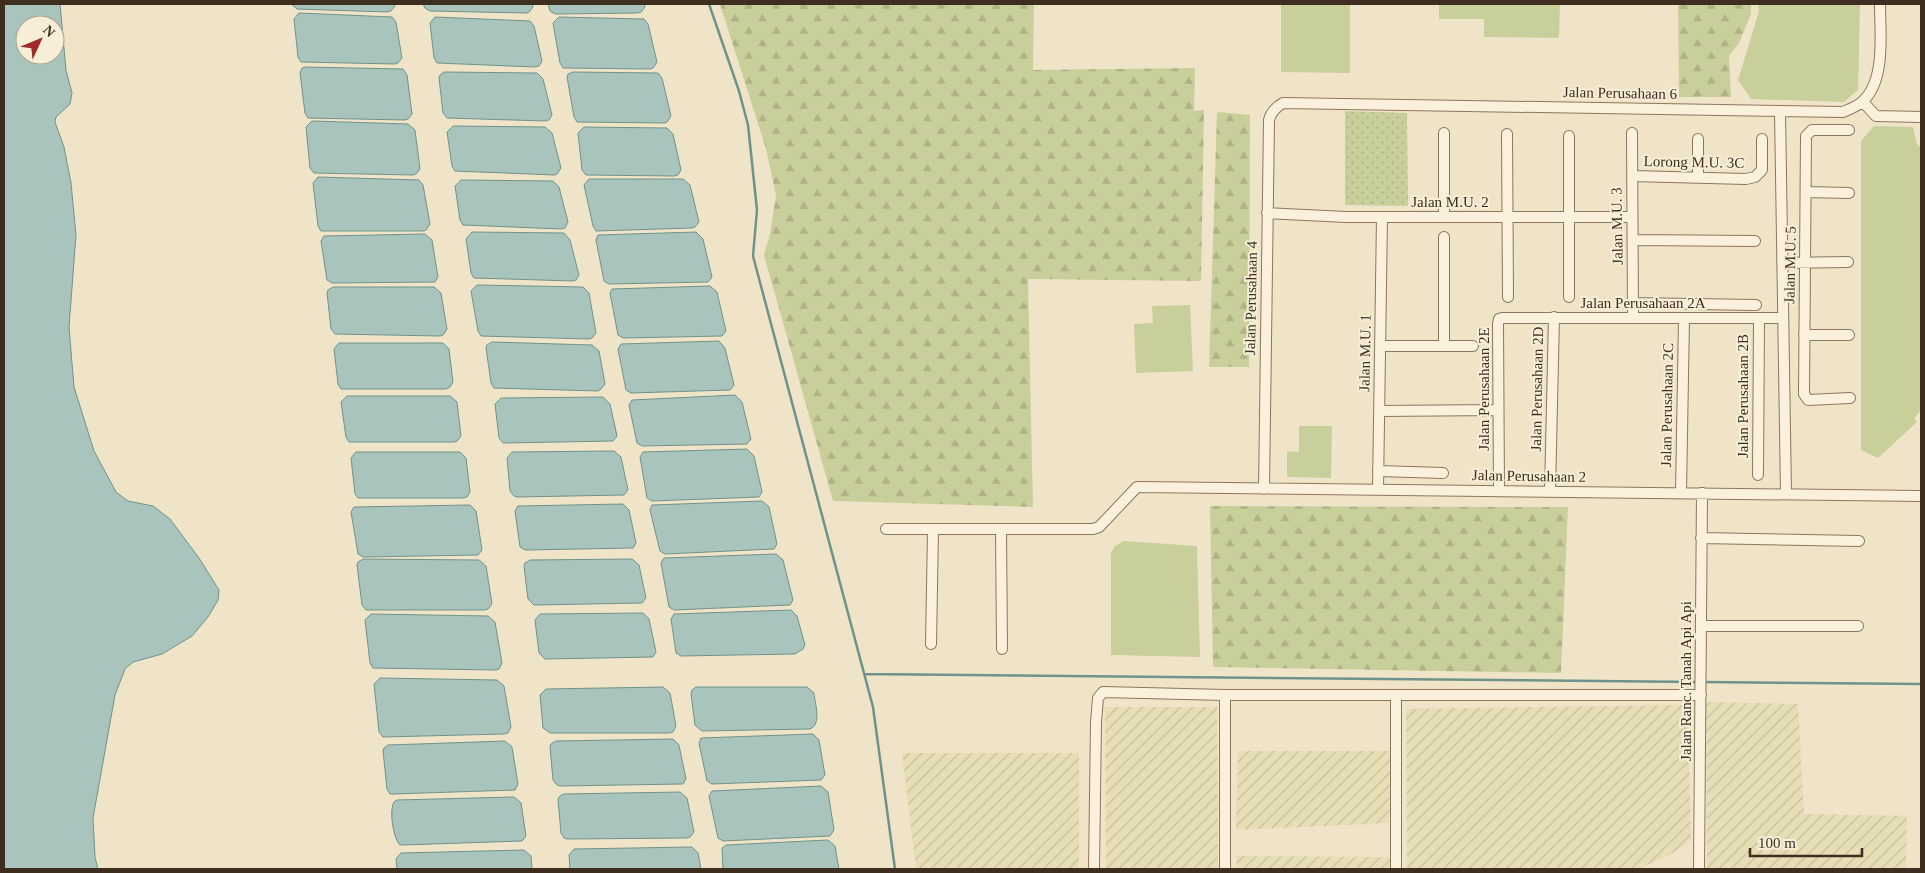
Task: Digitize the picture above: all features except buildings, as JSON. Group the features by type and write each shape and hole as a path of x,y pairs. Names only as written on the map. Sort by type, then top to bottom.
{"street":[{"path":"1880,4 1877,78 1870,93 1863,102 1876,116 1921,117"},
{"name":"Jalan Perusahaan 6","path":"1275,109 1283,103 1843,112 1863,102"},
{"name":"Jalan Perusahaan 4","path":"1264,489 1269,120 1275,109"},
{"path":"1780,111 1786,494"},
{"name":"Jalan M.U. 5","path":"1849,130 1812,130 1806,136 1804,394 1808,400 1850,398"},
{"path":"1444,133 1444,217"},
{"name":"Jalan M.U. 3","path":"1632,133 1633,318"},
{"path":"1507,134 1508,297"},
{"path":"1569,136 1569,298"},
{"path":"1698,139 1698,178"},
{"name":"Lorong M.U. 3C","path":"1632,176 1746,179 1755,177 1762,170 1762,139"},
{"path":"1806,192 1849,193"},
{"name":"Jalan M.U. 2","path":"1268,213 1444,217 1632,217"},
{"name":"Jalan M.U. 1","path":"1378,490 1382,216"},
{"path":"1444,236 1444,346"},
{"path":"1633,240 1754,242"},
{"path":"1782,263 1848,262"},
{"path":"1633,302 1756,305"},
{"name":"Jalan Perusahaan 2D","path":"1550,492 1554,317"},
{"name":"Jalan Perusahaan 2A","path":"1502,318 1783,318"},
{"name":"Jalan Perusahaan 2E","path":"1499,491 1498,324 1502,318"},
{"name":"Jalan Perusahaan 2C","path":"1681,493 1684,318"},
{"name":"Jalan Perusahaan 2B","path":"1758,475 1759,318"},
{"path":"1804,335 1849,335"},
{"path":"1380,346 1473,346"},
{"path":"1379,411 1498,410"},
{"path":"1378,470 1443,473"},
{"name":"Jalan Perusahaan 2","path":"1001,530 1093,529 1099,527 1137,488 1921,496"},
{"name":"Jalan Ranc. Tanah Api Api","path":"1699,869 1702,493"},
{"path":"886,530 1001,530 1002,649"},
{"path":"931,644 933,530"},
{"path":"1701,538 1859,542"},
{"path":"1701,626 1858,626"},
{"path":"1094,869 1096,722 1099,695 1107,691 1225,695 1700,691"},
{"path":"1396,694 1396,869"},
{"path":"1225,695 1225,869"}],"shaded area":[{"path":"1706,702 1798,704 1804,814 1907,816 1906,869 1707,869"},
{"path":"1688,705 1691,841 1666,857 1642,867 1642,869 1407,869 1406,709"},
{"path":"1105,707 1217,707 1218,869 1106,869"},
{"path":"1238,751 1391,751 1389,823 1236,830"},
{"path":"902,753 1079,753 1079,869 916,869"},
{"path":"1236,856 1390,857 1390,869 1237,869"}],"green space":[{"path":"720,4 1034,4 1033,70 1195,68 1194,111 1204,110 1201,281 1028,279 1033,507 833,501 764,255 770,234 776,195 766,149"},
{"path":"1281,4 1350,4 1350,73 1281,72"},
{"path":"1439,4 1560,4 1559,38 1484,37 1484,19 1439,19"},
{"path":"1678,4 1751,4 1751,14 1739,43 1729,56 1731,97 1679,97"},
{"path":"1758,4 1860,4 1858,90 1844,102 1751,99 1738,80 1759,11"},
{"path":"1345,111 1407,113 1408,206 1345,205"},
{"path":"1217,112 1250,115 1249,367 1209,367"},
{"path":"1874,126 1913,127 1917,144 1921,148 1921,410 1914,418 1917,422 1878,458 1861,450 1861,141"},
{"path":"1190,305 1193,371 1136,373 1134,324 1153,323 1152,306"},
{"path":"1299,426 1332,426 1331,478 1287,477 1287,451 1299,452"},
{"path":"1210,506 1568,507 1561,673 1213,667"},
{"path":"1124,541 1197,546 1200,657 1111,655 1111,553 1115,546"}],"water":[{"path":"4,4 60,4 61,15 15,15 15,65 65,65 65,59 72,93 70,104 56,117 55,122 64,147 71,183 76,235 69,327 74,387 94,451 116,492 128,501 153,506 170,519 199,558 219,590 218,600 208,617 192,636 162,654 133,662 125,669 115,695 93,818 95,857 98,869 4,869"},
{"path":"291,4 394,4 395,6 391,11 387,12 297,9"},
{"path":"423,4 532,4 533,7 526,13 430,11"},
{"path":"548,4 644,4 645,7 638,13 555,14 550,11"},
{"path":"299,13 392,17 396,22 402,58 395,64 301,62 298,57 294,19"},
{"path":"435,17 530,21 534,26 542,61 539,66 535,67 437,63 434,58 430,23"},
{"path":"559,17 644,19 648,24 657,62 650,69 563,68 560,63 553,23"},
{"path":"302,68 403,69 407,75 412,114 405,120 308,118 305,113 300,73"},
{"path":"444,72 537,73 543,79 552,115 549,120 545,121 447,118 443,113 439,78"},
{"path":"573,72 658,73 662,78 671,116 664,123 577,122 574,117 567,77 568,74"},
{"path":"312,121 408,124 415,130 420,169 413,175 314,173 310,168 306,127"},
{"path":"453,126 545,127 552,133 561,168 554,175 455,171 452,166 447,132"},
{"path":"584,127 667,128 673,134 681,170 678,175 674,176 586,175 582,170 578,133"},
{"path":"318,177 419,180 423,185 430,224 423,231 321,231 318,226 313,183"},
{"path":"589,179 683,179 690,185 699,222 692,228 596,231 593,226 584,185"},
{"path":"461,180 553,181 559,187 568,222 565,228 561,229 463,225 460,220 455,186"},
{"path":"472,232 564,233 570,240 579,275 576,280 572,281 474,278 471,273 466,239"},
{"path":"696,232 703,239 712,277 708,282 609,284 604,281 596,240 598,235"},
{"path":"425,234 432,240 438,277 435,282 332,283 327,280 321,241 324,236"},
{"path":"477,285 583,287 589,293 596,333 589,339 481,336 478,331 471,291"},
{"path":"710,286 717,292 726,331 722,336 623,338 618,335 610,293 612,289"},
{"path":"333,287 434,287 441,293 447,329 440,336 335,334 331,329 327,293"},
{"path":"719,341 725,348 734,385 730,390 631,393 626,390 618,349 621,344"},
{"path":"492,342 592,345 599,351 605,384 598,391 494,388 491,383 486,348"},
{"path":"339,343 443,343 449,349 453,382 446,389 341,389 338,384 334,349"},
{"path":"735,395 742,402 751,439 747,444 642,446 637,443 629,405 632,400"},
{"path":"347,396 450,396 457,402 461,436 454,442 349,442 346,437 341,402"},
{"path":"603,397 610,404 617,436 613,441 503,443 499,438 495,404 501,398"},
{"path":"747,449 754,456 762,492 759,497 652,501 647,498 640,457 643,452"},
{"path":"614,451 621,457 628,490 624,495 517,497 510,491 507,458 512,452"},
{"path":"356,452 460,452 466,458 470,492 467,497 463,498 358,498 355,494 351,458"},
{"path":"762,501 769,507 777,544 774,549 665,554 660,551 650,510 652,505"},
{"path":"623,504 629,510 636,543 633,548 525,550 520,547 515,511 518,506"},
{"path":"470,505 476,511 482,550 478,555 363,557 358,554 351,512 354,507"},
{"path":"776,554 783,560 793,600 790,605 674,610 669,607 661,563 664,558"},
{"path":"363,559 479,560 486,566 492,604 485,610 366,610 362,605 357,565"},
{"path":"632,559 639,565 646,598 642,603 534,605 528,599 524,566 530,560"},
{"path":"791,610 797,616 805,645 803,649 795,654 681,656 676,653 671,619 674,614"},
{"path":"643,613 649,619 656,652 653,657 545,659 539,653 535,620 540,614"},
{"path":"371,614 488,616 495,622 502,663 499,669 495,670 373,668 370,663 365,620"},
{"path":"380,678 497,680 504,686 511,727 508,733 504,734 383,737 379,732 374,684"},
{"path":"663,687 670,693 676,726 673,732 550,733 543,728 540,695 546,689"},
{"path":"696,687 807,687 814,693 817,713 816,723 810,729 702,731 695,725 691,694 692,690"},
{"path":"813,734 819,740 825,775 821,780 712,784 707,781 699,743 701,738"},
{"path":"673,739 679,745 686,779 683,784 560,786 553,780 550,747 556,741"},
{"path":"505,741 512,747 518,784 515,790 390,794 387,789 383,751 388,745"},
{"path":"821,786 828,792 834,830 830,836 723,841 718,838 709,796 712,791"},
{"path":"680,792 687,798 694,832 690,837 567,839 561,833 558,800 563,794"},
{"path":"514,797 521,803 526,836 522,841 402,845 399,844 395,835 392,811 394,802 397,800"},
{"path":"828,840 835,846 839,869 723,869 722,848 726,845"},
{"path":"692,847 698,853 701,869 570,869 569,855 574,849"},
{"path":"524,850 531,856 532,869 397,869 396,859 401,853"}],"waterway":[{"path":"709,4 739,91 748,125 757,210 753,256 873,707 895,869"},
{"path":"864,674 1697,682"},
{"path":"1703,682 1921,684"}]}
